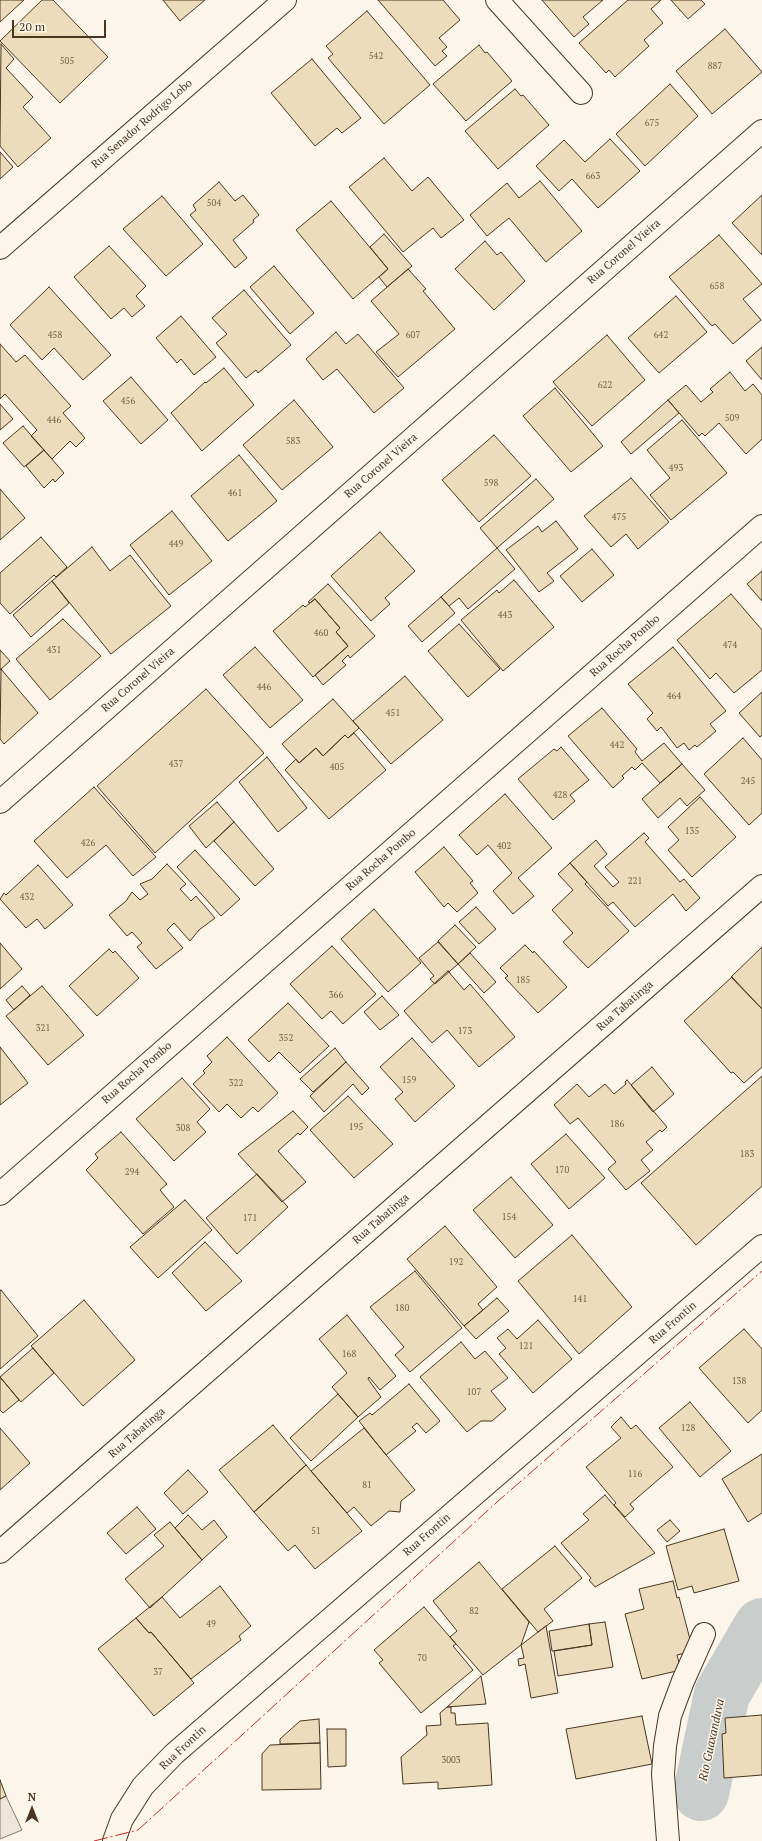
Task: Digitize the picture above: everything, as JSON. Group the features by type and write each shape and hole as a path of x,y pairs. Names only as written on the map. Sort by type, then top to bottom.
{"street":[{"name":"Rua Senador Rodrigo Lobo","path":"0,248 285,0"},
{"path":"497,0 581,93"},
{"name":"Rua Coronel Vieira","path":"0,802 762,131"},
{"name":"Rua Rocha Pombo","path":"0,1194 762,526"},
{"name":"Rua Tabatinga","path":"0,1552 762,886"},
{"name":"Rua Frontin","path":"114,1841 122,1819 143,1786 174,1754 762,1246"},
{"path":"668,1841 663,1774 665,1746 670,1716 683,1681 704,1634"}],"shaded area":[{"path":"6,1796 22,1830 0,1839 0,1799"}],"building":[{"path":"0,0 24,0 0,22"},
{"path":"42,0 53,0 108,57 60,103 0,41"},
{"path":"163,0 205,0 180,21"},
{"path":"378,0 443,0 460,20 439,38 447,47 442,51 447,56 435,66"},
{"path":"542,0 603,0 583,17 589,24 574,37"},
{"path":"628,0 661,0 651,9 663,23 644,40 649,46 615,77 609,70 606,73 579,43"},
{"path":"671,0 701,0 705,4 688,19"},
{"path":"367,11 430,85 384,124 328,58 333,54 326,46"},
{"path":"725,29 762,72 712,114 676,71"},
{"path":"1,44 14,59 6,68 33,97 23,107 51,138 18,167 0,146"},
{"path":"479,45 512,81 466,121 433,84"},
{"path":"312,59 361,118 342,133 337,128 315,146 271,93"},
{"path":"670,84 698,116 645,166 616,134"},
{"path":"515,89 521,96 523,95 549,125 498,169 465,131"},
{"path":"610,139 640,171 598,208 572,179 559,191 536,166 564,140 585,162"},
{"path":"0,152 13,167 0,179"},
{"path":"384,158 412,191 428,177 464,220 441,238 433,228 403,252 349,187"},
{"path":"540,181 582,231 546,262 509,218 487,236 470,215 507,183 519,198"},
{"path":"219,182 235,201 243,195 259,215 253,220 254,222 233,240 247,258 235,268 190,215 196,210 193,205"},
{"path":"762,195 762,255 732,223"},
{"path":"162,196 203,244 166,276 123,229"},
{"path":"331,201 388,269 353,299 296,230"},
{"path":"384,234 412,266 387,287 379,277 388,269 370,247"},
{"path":"719,235 762,284 743,299 761,320 733,344 715,324 712,326 669,277"},
{"path":"485,241 497,255 501,252 525,281 494,310 455,269"},
{"path":"109,246 146,286 136,296 145,306 132,317 124,308 111,319 74,277"},
{"path":"274,266 314,313 290,334 250,287"},
{"path":"408,269 426,289 423,291 455,329 398,377 376,352 399,334 371,301"},
{"path":"49,287 111,355 83,380 54,348 42,360 10,325"},
{"path":"244,290 291,345 258,373 256,370 246,378 216,343 227,334 212,318"},
{"path":"676,296 707,332 659,373 628,338"},
{"path":"181,316 216,357 194,375 181,359 177,363 156,338"},
{"path":"336,332 346,344 358,334 404,388 374,413 337,369 323,380 306,359"},
{"path":"607,335 645,380 592,426 553,382"},
{"path":"0,344 16,362 25,355 71,406 63,413 85,438 76,447 70,441 52,459 31,436 37,430 5,394 0,399"},
{"path":"762,347 762,380 746,361"},
{"path":"224,368 254,405 202,451 171,413 205,382 206,383"},
{"path":"730,372 745,391 753,384 762,395 762,439 746,454 719,423 705,436 702,433 699,436 668,400 686,385 701,402 713,392 710,389"},
{"path":"131,377 168,420 141,444 103,401"},
{"path":"555,388 603,446 571,472 523,416"},
{"path":"294,400 333,447 282,490 243,445"},
{"path":"668,400 679,413 631,454 621,442"},
{"path":"0,404 13,419 0,430"},
{"path":"682,420 727,473 671,520 650,495 670,478 647,450"},
{"path":"23,426 44,450 24,467 3,443"},
{"path":"494,435 531,476 479,522 442,480"},
{"path":"44,450 64,473 55,482 53,479 44,488 26,466"},
{"path":"239,455 277,501 228,541 191,496"},
{"path":"631,478 669,522 638,549 626,534 611,547 584,516"},
{"path":"536,479 554,499 497,548 480,528"},
{"path":"0,489 25,518 0,540"},
{"path":"172,511 212,561 169,595 130,545"},
{"path":"556,521 578,549 547,573 554,581 539,592 506,550 538,526 542,532"},
{"path":"380,532 415,571 385,598 390,604 371,621 331,576"},
{"path":"41,537 67,567 56,577 54,575 10,614 0,603 0,573"},
{"path":"92,547 110,571 130,555 171,606 111,654 52,581"},
{"path":"497,548 515,569 468,609 459,598 449,606 441,597"},
{"path":"592,549 614,575 582,602 560,576"},
{"path":"762,571 762,601 747,584"},
{"path":"514,580 554,627 503,671 461,620 497,590 499,593"},
{"path":"52,581 69,603 31,637 13,615"},
{"path":"328,584 375,636 350,658 348,655 342,661 346,665 323,685 315,675 348,646 336,632 340,628 315,599 310,603 308,602"},
{"path":"731,594 762,630 762,670 734,693 716,673 710,679 677,640"},
{"path":"441,597 455,613 422,642 408,626"},
{"path":"315,599 340,628 336,632 348,646 313,677 273,631 303,605 305,607"},
{"path":"63,619 101,656 50,700 16,659"},
{"path":"459,624 500,669 468,697 428,651"},
{"path":"255,647 303,700 270,728 223,675"},
{"path":"673,647 726,711 710,724 716,731 697,747 695,745 689,750 684,743 677,748 661,727 657,731 647,719 653,713 628,684"},
{"path":"0,650 10,661 0,670"},
{"path":"1,669 38,713 4,744 0,739"},
{"path":"405,676 443,720 391,764 353,721"},
{"path":"206,689 264,753 155,853 97,786"},
{"path":"762,692 762,735 760,737 739,713"},
{"path":"333,699 359,728 348,738 345,735 323,756 316,748 299,763 282,744"},
{"path":"602,708 637,749 635,752 642,761 664,743 682,764 660,783 642,763 635,770 632,767 622,776 624,778 613,788 568,736"},
{"path":"354,733 386,770 329,819 285,770 296,759 299,763 316,748 323,756 345,735 348,738"},
{"path":"743,738 762,760 762,813 749,825 704,774"},
{"path":"561,747 589,780 570,795 575,801 553,820 518,779 554,749 557,751"},
{"path":"267,757 307,808 278,832 239,782"},
{"path":"682,764 705,790 687,806 680,798 658,818 642,799"},
{"path":"94,787 156,857 133,876 106,845 67,878 34,841"},
{"path":"505,794 552,848 518,878 534,896 513,914 493,891 512,873 488,845 477,855 459,835"},
{"path":"700,797 736,837 692,877 668,850 679,840 668,827"},
{"path":"217,802 234,822 206,848 189,826"},
{"path":"234,822 274,869 255,886 214,841"},
{"path":"644,833 649,838 645,842 680,882 684,879 700,898 686,911 673,894 635,927 613,902 608,906 570,863 596,840 607,854 594,866 613,887 619,882 605,867"},
{"path":"444,847 473,881 470,883 478,893 457,912 448,903 444,907 415,872"},
{"path":"195,850 240,899 221,916 177,867"},
{"path":"570,863 587,882 585,884 629,931 588,968 563,942 573,933 552,910 573,890 558,874"},
{"path":"167,864 186,884 180,889 191,901 196,896 215,918 199,930 190,941 174,923 167,930 183,948 156,969 137,947 142,943 132,932 127,936 109,915 126,901 132,892 140,900 148,894 140,884 152,879"},
{"path":"38,865 73,905 45,929 37,919 26,928 0,899 4,893 6,895"},
{"path":"476,907 496,929 479,944 459,922"},
{"path":"374,909 421,963 388,992 341,939"},
{"path":"455,925 476,947 458,964 438,941"},
{"path":"438,942 458,964 435,984 430,979 434,976 419,958"},
{"path":"0,943 22,969 0,989"},
{"path":"525,945 533,953 534,951 567,987 538,1013 505,978 508,976 500,968"},
{"path":"332,946 376,994 343,1024 331,1011 322,1019 290,984"},
{"path":"762,947 762,1009 731,977"},
{"path":"109,949 113,953 115,951 139,978 97,1016 69,986"},
{"path":"470,953 496,982 484,993 458,964"},
{"path":"448,971 464,990 470,984 515,1037 479,1067 447,1030 432,1043 404,1011"},
{"path":"732,977 762,1009 762,1067 744,1083 733,1072 731,1073 684,1021"},
{"path":"22,986 30,995 14,1010 6,1000"},
{"path":"42,986 84,1035 48,1065 6,1016"},
{"path":"382,996 399,1015 380,1030 364,1012"},
{"path":"288,1003 329,1046 300,1073 279,1052 269,1062 248,1040"},
{"path":"227,1037 278,1093 258,1112 253,1107 241,1118 227,1104 219,1112 193,1084 205,1073 203,1071 212,1062 207,1056"},
{"path":"412,1038 455,1086 415,1122 395,1099 403,1092 380,1067"},
{"path":"0,1047 28,1083 0,1105"},
{"path":"335,1048 346,1062 313,1092 300,1079"},
{"path":"346,1062 369,1088 362,1095 353,1084 324,1112 310,1096"},
{"path":"652,1067 674,1094 653,1112 631,1085"},
{"path":"762,1076 762,1186 696,1245 641,1183"},
{"path":"182,1078 210,1109 197,1122 206,1132 174,1161 136,1119"},
{"path":"627,1080 667,1127 662,1132 660,1130 646,1142 653,1150 641,1160 650,1171 626,1190 608,1169 616,1162 578,1118 570,1124 554,1105 577,1084 589,1097 605,1084 614,1094 626,1084 625,1082"},
{"path":"348,1096 393,1144 354,1178 310,1130"},
{"path":"293,1111 308,1127 300,1135 298,1133 278,1151 306,1182 282,1202 238,1154"},
{"path":"121,1132 167,1184 160,1190 174,1207 143,1234 86,1170 98,1158 95,1154"},
{"path":"566,1134 605,1178 569,1209 531,1164"},
{"path":"257,1174 288,1207 237,1254 206,1218"},
{"path":"511,1177 553,1225 515,1258 473,1210"},
{"path":"185,1200 212,1230 158,1278 130,1247"},
{"path":"445,1226 497,1287 478,1304 483,1310 464,1326 407,1259"},
{"path":"572,1235 632,1307 579,1354 518,1281"},
{"path":"205,1242 242,1281 206,1311 172,1273"},
{"path":"415,1271 462,1328 410,1372 395,1355 404,1347 370,1307"},
{"path":"1,1290 38,1336 0,1369 0,1291"},
{"path":"497,1298 509,1311 476,1339 464,1326"},
{"path":"84,1300 135,1360 83,1406 31,1346"},
{"path":"347,1315 396,1376 380,1390 369,1377 368,1379 381,1397 358,1417 332,1387 347,1373 319,1339"},
{"path":"538,1320 572,1359 533,1393 499,1354 506,1348 497,1338 508,1329 517,1339"},
{"path":"744,1329 762,1349 762,1410 748,1423 699,1368"},
{"path":"461,1342 475,1359 485,1351 508,1378 491,1391 506,1409 492,1421 481,1421 467,1432 420,1377"},
{"path":"33,1348 54,1373 21,1402 0,1377"},
{"path":"0,1377 19,1400 3,1413 0,1410"},
{"path":"409,1384 440,1421 426,1433 417,1423 412,1427 416,1431 386,1455 359,1421 370,1413 372,1415"},
{"path":"338,1394 358,1417 311,1461 290,1438"},
{"path":"690,1402 731,1451 700,1477 659,1428"},
{"path":"621,1417 631,1429 636,1425 673,1467 630,1504 634,1509 625,1517 614,1505 616,1503 586,1467 621,1438 611,1427"},
{"path":"273,1425 306,1465 254,1512 219,1470"},
{"path":"0,1428 30,1463 0,1490"},
{"path":"364,1428 415,1490 401,1501 400,1512 389,1511 371,1526 354,1507 347,1513 311,1471"},
{"path":"762,1454 762,1513 748,1522 722,1479"},
{"path":"306,1465 362,1531 315,1569 295,1545 288,1551 254,1512"},
{"path":"188,1470 208,1492 183,1514 164,1493"},
{"path":"605,1495 655,1553 595,1587 589,1580 591,1578 561,1543 589,1520 583,1514"},
{"path":"137,1507 156,1529 126,1554 107,1533"},
{"path":"188,1515 202,1530 214,1520 227,1537 202,1560 175,1528"},
{"path":"670,1520 680,1531 667,1542 657,1530"},
{"path":"170,1522 202,1560 150,1608 125,1579 164,1546 154,1535"},
{"path":"724,1529 739,1581 694,1593 692,1586 678,1590 666,1546"},
{"path":"555,1546 582,1578 544,1609 553,1621 538,1632 502,1589"},
{"path":"479,1562 529,1622 521,1645 483,1675 450,1637 457,1631 433,1601"},
{"path":"673,1581 677,1598 679,1597 693,1651 677,1655 681,1670 642,1679 625,1614 644,1609 639,1589"},
{"path":"220,1586 251,1626 239,1636 241,1640 191,1679 151,1632 149,1633 136,1618 162,1597 180,1618"},
{"path":"424,1607 456,1644 453,1646 473,1670 421,1713 379,1663 383,1660 374,1650"},
{"path":"136,1618 149,1633 151,1632 194,1683 154,1716 98,1649"},
{"path":"605,1622 613,1667 558,1676 554,1651 592,1645 589,1624"},
{"path":"589,1624 592,1645 552,1651 549,1631"},
{"path":"546,1626 558,1693 531,1698 525,1664 519,1666 518,1659 524,1658 521,1645"},
{"path":"481,1676 486,1704 447,1707"},
{"path":"447,1707 451,1707 451,1713 455,1713 456,1725 488,1723 492,1785 438,1789 438,1782 403,1784 401,1757 427,1735 426,1726 441,1725 440,1713"},
{"path":"762,1715 762,1775 724,1778 722,1734 726,1733 725,1718"},
{"path":"642,1716 652,1764 576,1779 566,1729"},
{"path":"319,1719 320,1743 280,1744 280,1739 300,1721"},
{"path":"327,1729 346,1729 346,1766 328,1767"},
{"path":"320,1743 321,1789 262,1790 262,1754 270,1745"},
{"path":"0,1780 6,1796 0,1799"}],"waterway":[{"name":"Rio Guaxanduva","path":"701,1793 722,1694 762,1626"}],"power":[{"path":"94,1841 138,1830 497,1502 762,1271"}]}
